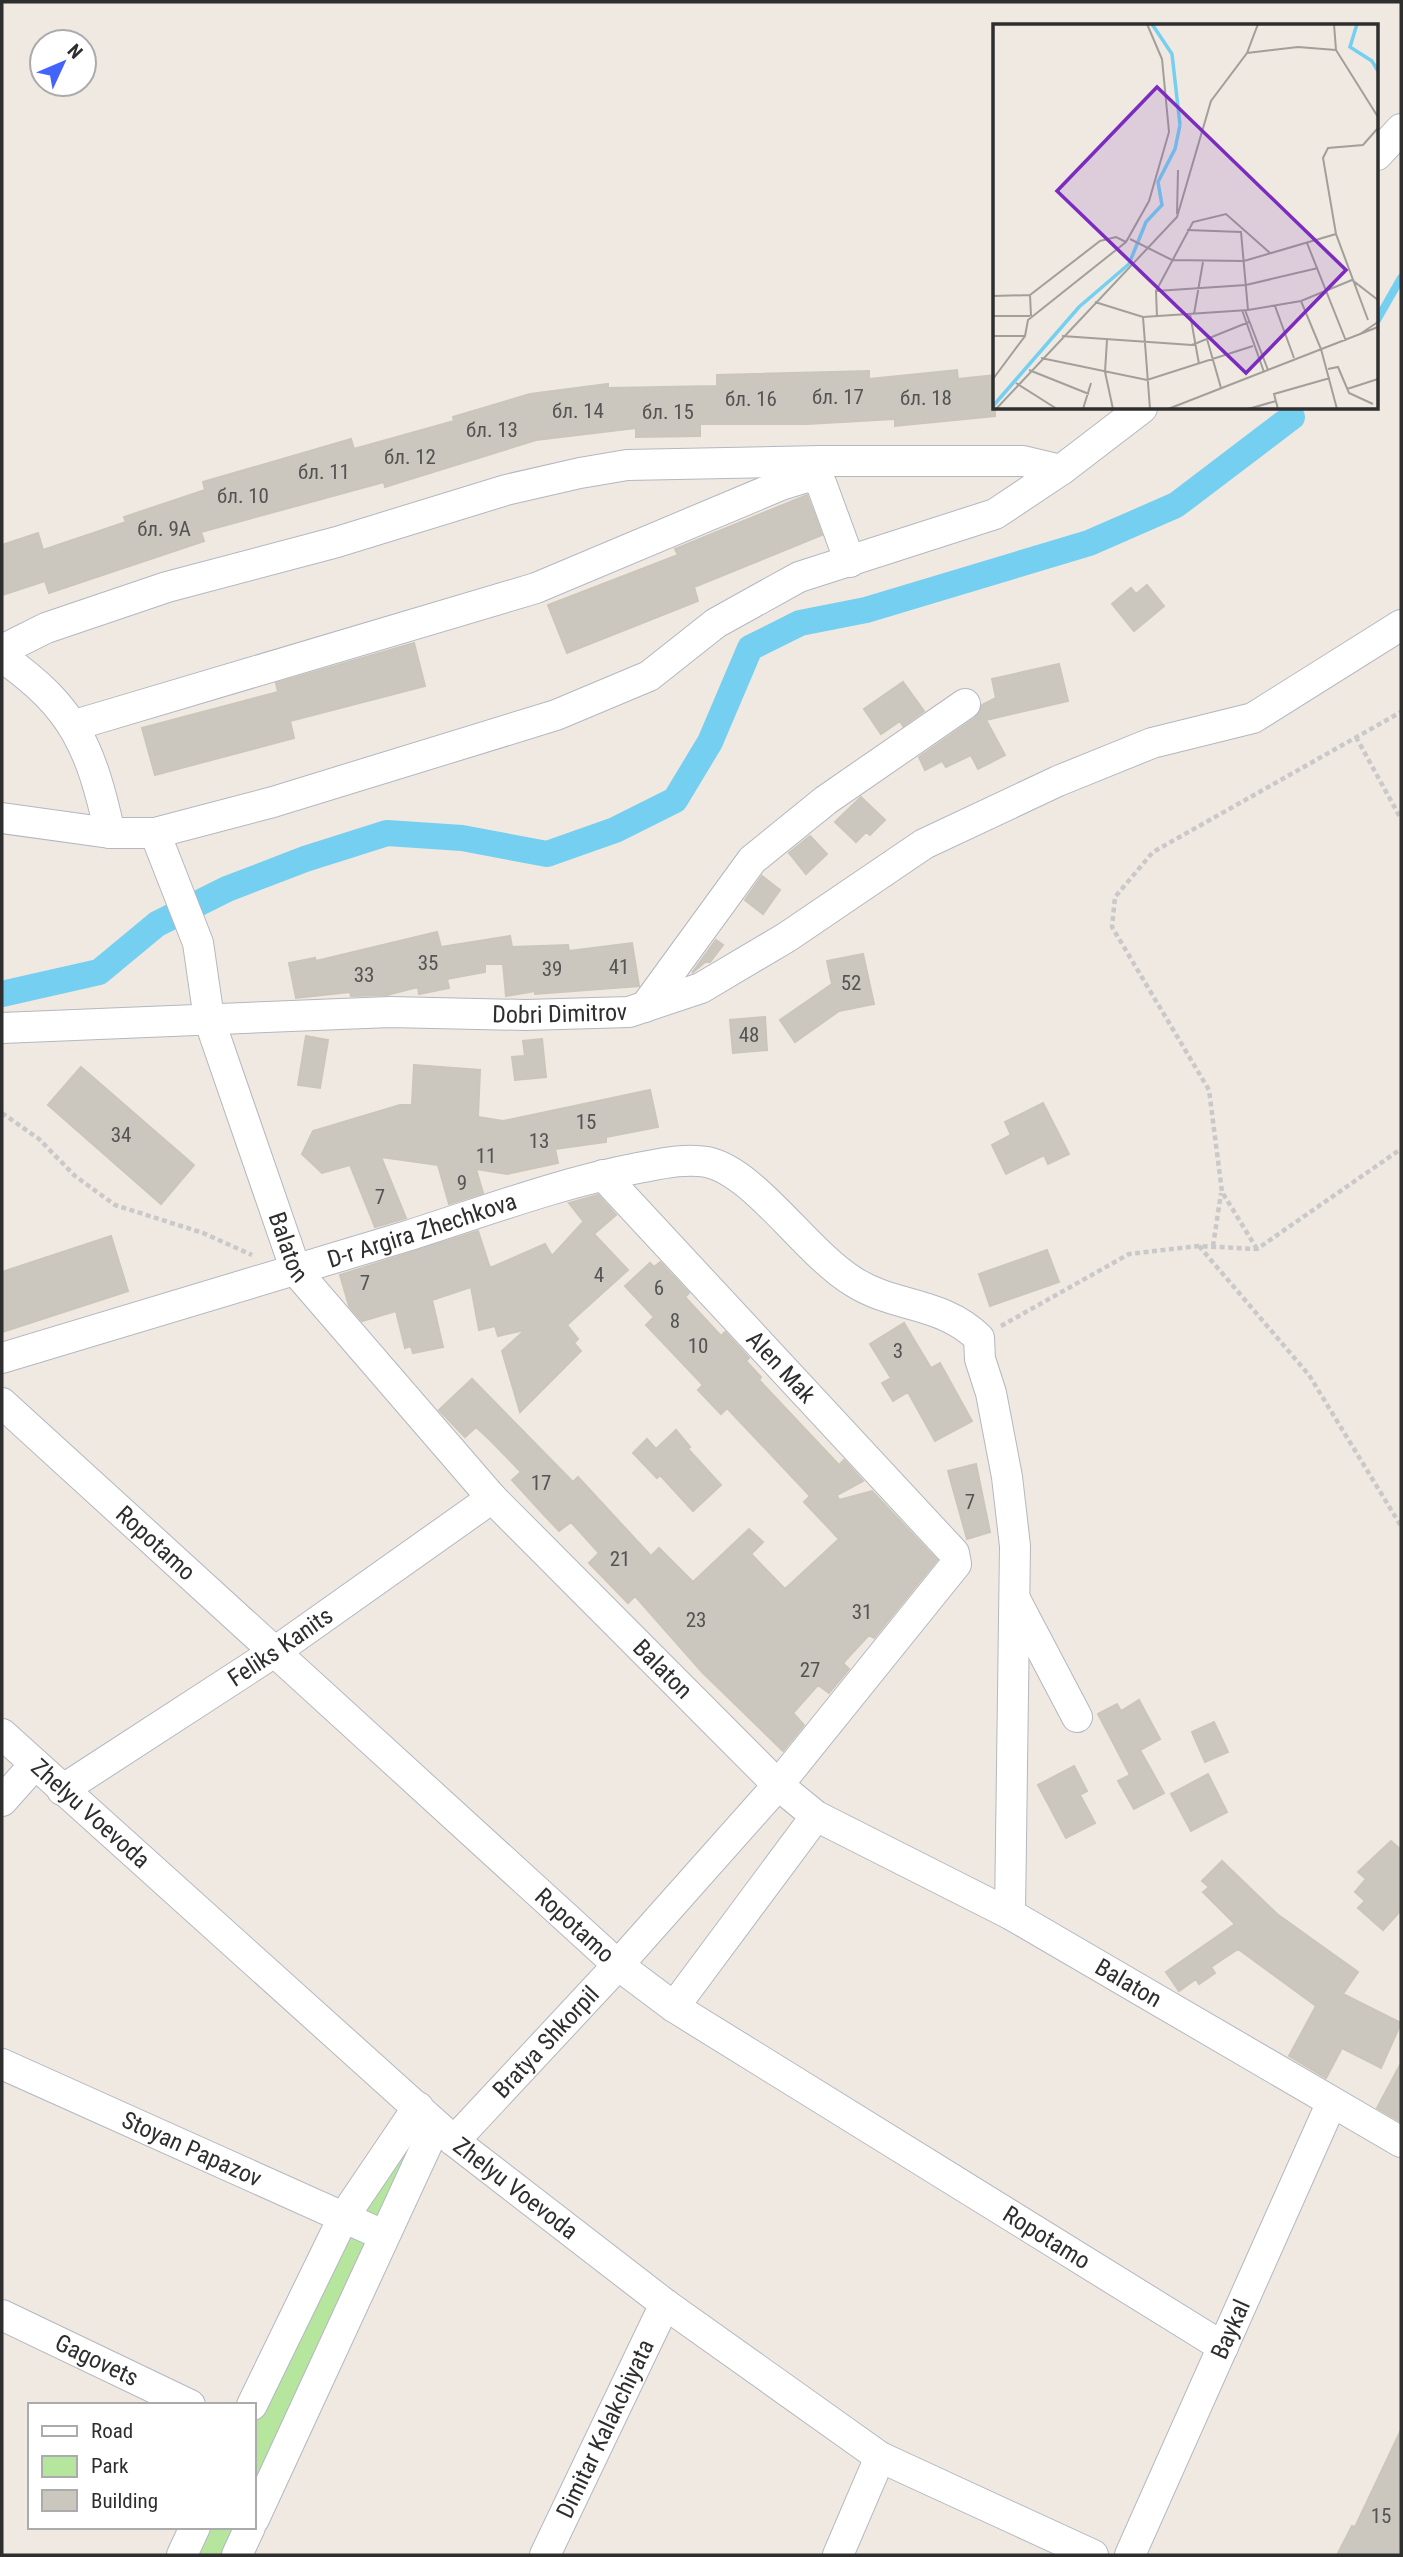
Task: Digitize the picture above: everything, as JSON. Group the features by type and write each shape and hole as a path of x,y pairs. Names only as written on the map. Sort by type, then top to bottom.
{"street":[{"path":"1378,154 1401,129"},
{"path":"2,818 110,833 155,833 273,802 556,715 649,676 716,623 799,577 995,514 1061,470 1139,410"},
{"path":"2,650 47,628 167,587 337,542 506,490 627,465 1023,461 1061,470"},
{"path":"75,725 536,588 781,485 810,476 821,483 850,562"},
{"name":"Dobri Dimitrov","path":"2,1028 390,1012 539,1015 629,1012 701,988 787,937 924,844 1058,781 1152,743 1253,718 1401,625"},
{"path":"2,657 50,695 75,725 100,787 110,833"},
{"path":"645,1007 752,860 826,800 965,704"},
{"name":"Balaton","path":"155,833 198,943 209,1019 296,1271 492,1498 778,1785 816,1816 1010,1914 1331,2104 1401,2142"},
{"name":"D-r Argira Zhechkova","path":"2,1358 296,1271 603,1175 673,1161 705,1162 732,1170 835,1270 868,1289 946,1314 966,1325 979,1338"},
{"name":"Alen Mak","path":"603,1175 954,1553 956,1560"},
{"path":"979,1338 980,1359 990,1393 1007,1477 1015,1546 1010,1914"},
{"name":"Ropotamo","path":"2,1403 618,1965 674,2007 1223,2347"},
{"name":"Feliks Kanits","path":"62,1790 276,1651 492,1498"},
{"name":"Bratya Shkorpil","path":"253,2403 343,2218 436,2124 618,1965 778,1785 952,1571 956,1560"},
{"path":"1014,1598 1077,1717"},
{"name":"Zhelyu Voevoda","path":"2,1734 436,2124 665,2304 880,2457 1093,2555"},
{"path":"2,1801 35,1764"},
{"path":"674,2007 816,1816"},
{"name":"Stoyan Papazov","path":"2,2064 383,2235"},
{"name":"Baykal","path":"1130,2555 1331,2104"},
{"name":"Bratya Shkorpil","path":"256,2515 436,2124"},
{"name":"Dimitar Kalakchiyata","path":"545,2555 665,2304"},
{"name":"Gagovets","path":"2,2315 186,2403"},
{"path":"838,2555 880,2457"},
{"path":"182,2555 194,2529"},
{"path":"237,2555 249,2529"}],"path":[{"path":"1213,1246 1222,1192 1209,1090 1112,926 1115,897 1153,852 1401,712"},
{"path":"1356,737 1401,819"},
{"path":"2,1113 40,1139 75,1176 115,1205 203,1233 257,1258"},
{"path":"979,1338 1129,1254 1198,1246 1257,1249 1401,1149"},
{"path":"1222,1192 1257,1249"},
{"path":"1198,1246 1309,1375 1401,1526"}],"green space":[{"path":"418,2107 383,2235 256,2515 255,2403"},
{"path":"194,2529 249,2529 237,2555 182,2555"}],"building":[{"path":"957,370 958,379 993,375 995,416 895,426 895,419 807,424 700,424 700,436 636,437 636,428 536,440 385,487 384,482 201,532 204,541 49,593 45,581 2,595 2,545 38,533 43,550 126,522 124,517 205,490 203,482 351,439 354,449 454,421 453,417 530,394 608,384 608,388 717,386 717,375 869,371 869,379"},
{"path":"807,495 822,535 694,587 698,601 567,653 548,605 678,555 675,549"},
{"path":"1147,585 1164,606 1134,631 1112,604 1131,588 1136,594"},
{"path":"414,643 425,686 290,721 294,738 155,775 142,728 278,692 276,683"},
{"path":"1059,664 1068,701 986,720 1005,755 978,769 971,755 946,767 942,761 925,770 919,757 975,718 982,705 996,698 992,679"},
{"path":"903,682 924,711 903,726 900,721 881,734 864,709"},
{"path":"861,797 885,820 870,835 866,832 856,842 835,822"},
{"path":"810,836 827,854 806,874 789,853"},
{"path":"762,876 780,890 763,914 745,900"},
{"path":"437,932 441,947 510,936 512,947 568,945 569,951 632,943 639,986 535,994 535,991 506,996 503,964 485,964 485,972 447,979 449,988 419,994 418,987 387,995 351,996 350,992 296,998 289,963 315,958 316,961"},
{"path":"716,940 723,945 710,962 705,962 692,973"},
{"path":"863,954 874,1004 839,1011 795,1042 780,1020 832,984 827,961"},
{"path":"765,1017 767,1050 733,1053 730,1020"},
{"path":"306,1036 328,1040 320,1088 298,1085"},
{"path":"542,1039 546,1077 515,1080 512,1057 525,1056 523,1041"},
{"path":"414,1065 480,1070 478,1117 503,1121 650,1090 658,1127 606,1137 606,1142 555,1149 558,1163 507,1174 476,1169 483,1193 449,1204 438,1165 381,1157 406,1218 375,1227 350,1165 322,1173 302,1154 313,1131 400,1105 412,1105"},
{"path":"81,1067 194,1165 161,1204 48,1105"},
{"path":"1043,1103 1069,1154 1048,1164 1044,1155 1006,1174 992,1145 1011,1135 1005,1122"},
{"path":"598,1195 616,1215 594,1234 628,1270 567,1325 578,1339 574,1343 581,1351 520,1412 502,1351 525,1330 498,1336 495,1326 479,1330 471,1287 432,1300 443,1347 413,1353 411,1346 405,1348 396,1311 362,1321 349,1306 340,1275 478,1231 490,1268 545,1244 552,1256 583,1222 591,1231 569,1203"},
{"path":"111,1236 128,1291 2,1332 2,1272"},
{"path":"1047,1250 1059,1282 990,1306 979,1274"},
{"path":"660,1262 689,1293 685,1297 721,1336 725,1332 749,1358 746,1361 761,1377 759,1380 839,1465 844,1460 863,1481 837,1495 839,1500 872,1491 937,1560 874,1638 869,1635 843,1663 849,1669 829,1693 818,1685 793,1713 804,1725 783,1751 702,1672 635,1596 628,1603 589,1563 599,1553 571,1522 559,1531 512,1480 521,1472 490,1440 476,1427 465,1437 439,1410 472,1379 573,1482 578,1477 651,1556 659,1548 693,1582 749,1529 763,1542 751,1554 785,1589 839,1539 804,1502 810,1496 727,1408 721,1414 698,1390 703,1385 646,1325 654,1317 625,1286 650,1263 654,1267"},
{"path":"904,1323 931,1368 940,1363 972,1421 935,1441 908,1392 893,1401 882,1383 891,1378 870,1344"},
{"path":"676,1430 690,1447 688,1449 721,1485 693,1511 660,1475 657,1478 633,1453 647,1439 656,1449"},
{"path":"976,1464 990,1532 967,1539 948,1471"},
{"path":"1139,1700 1160,1739 1140,1750 1164,1793 1134,1809 1118,1781 1130,1775 1098,1714 1117,1704 1121,1711"},
{"path":"1214,1722 1228,1752 1205,1762 1192,1732"},
{"path":"1074,1766 1087,1791 1080,1795 1095,1823 1066,1838 1038,1785"},
{"path":"1208,1774 1227,1812 1191,1831 1171,1794"},
{"path":"1391,1841 1401,1850 1401,1910 1383,1930 1358,1908 1365,1901 1355,1892 1366,1879 1358,1872"},
{"path":"1222,1861 1277,1914 1358,1972 1343,1994 1401,2023 1381,2068 1342,2048 1326,2078 1289,2056 1316,2006 1238,1949 1211,1967 1215,1973 1199,1984 1196,1979 1179,1991 1166,1972 1235,1924 1203,1892 1209,1887 1202,1881"},
{"path":"1401,2063 1401,2122 1377,2108"},
{"path":"1401,2430 1401,2555 1337,2555 1352,2526 1355,2527"}],"waterway":[{"path":"1378,318 1401,278"},
{"path":"1292,417 1298,410"},
{"path":"2,994 99,972 157,924 227,889 305,859 387,833 462,838 547,854 615,830 675,800 710,742 750,648 800,623 866,610 1089,543 1176,505 1292,417"}]}
